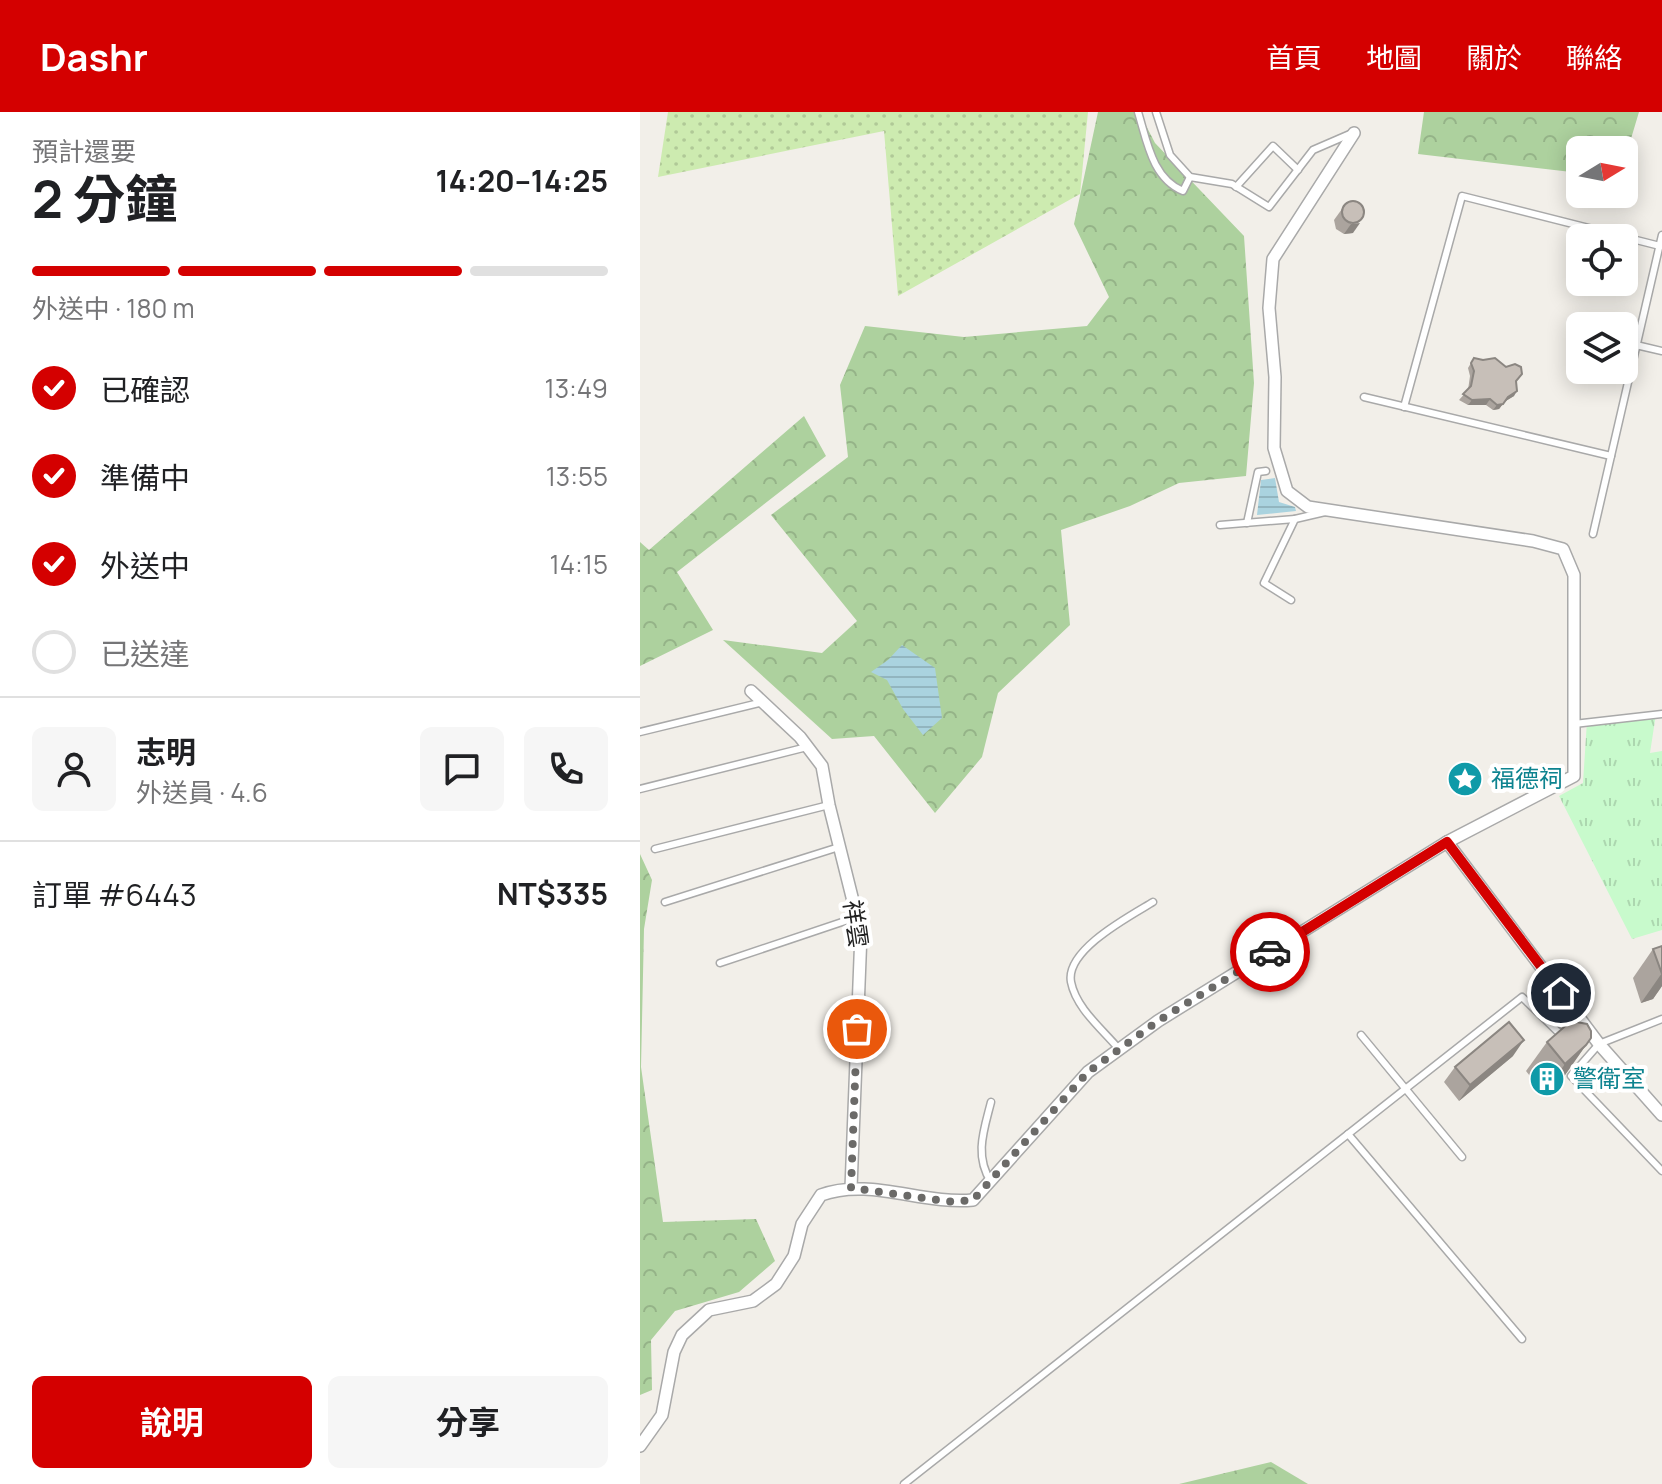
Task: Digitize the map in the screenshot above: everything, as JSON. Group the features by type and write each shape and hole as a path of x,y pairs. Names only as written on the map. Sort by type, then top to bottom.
{"street":[{"path":"640,1446 662,1415 674,1352 682,1335 709,1310 753,1301 776,1284 794,1256 802,1224 821,1195 851,1188 953,1202 973,1200 1088,1072 1118,1048 1447,842 1574,776 1574,575 1563,549 1533,541 1308,507 1287,491 1274,448 1275,377 1269,308 1273,259 1354,133"},
{"name":"祥雲","path":"751,691 808,747 822,766 861,933 851,1188"},
{"path":"1447,842 1599,1044 1662,1115"}],"lane":[{"path":"1138,112 1152,159 1170,185 1183,191 1190,177"},
{"path":"1156,112 1170,155 1190,177 1236,187 1269,207 1313,150 1354,133"},
{"path":"1236,187 1273,146 1298,170"},
{"path":"1404,407 1462,196 1660,246"},
{"path":"1638,337 1662,235"},
{"path":"1638,345 1662,351"},
{"path":"1593,534 1627,384"},
{"path":"1364,397 1611,456"},
{"path":"1247,523 1258,472 1266,471"},
{"path":"1220,525 1295,519 1333,511"},
{"path":"1291,600 1264,583 1295,519"},
{"path":"640,732 763,702"},
{"path":"1574,724 1662,714"},
{"path":"640,789 808,747"},
{"path":"655,849 829,805"},
{"path":"665,902 839,847"},
{"path":"1118,1048 1081,1005 1070,980 1076,958 1112,927 1153,902"},
{"path":"720,963 857,917"},
{"path":"904,1484 1522,997 1557,1031 1571,1036"},
{"path":"1662,1019 1599,1044 1571,1076 1662,1171"},
{"path":"1361,1035 1462,1157"},
{"path":"1585,1040 1599,1044"},
{"path":"991,1102 980,1158 991,1182"},
{"path":"1348,1134 1522,1339"}],"green space":[{"path":"668,112 1088,112 1080,194 898,296 884,131 658,177"},
{"path":"1098,112 1139,112 1155,143 1244,236 1254,383 1246,476 1179,483 1130,506 1061,530 1070,625 998,693 982,757 935,813 874,736 832,739 723,640 822,653 857,621 771,515 848,457 840,385 865,326 964,337 1087,326 1109,297 1074,224"},
{"path":"1424,112 1639,112 1632,136 1566,136 1566,171 1418,154"},
{"path":"804,416 826,456 677,572 713,630 640,666 640,542 649,550"},
{"path":"1656,714 1650,753 1662,751 1662,930 1632,939 1559,796 1583,783 1587,721"},
{"path":"640,854 652,880 644,929 641,1067 663,1222 756,1219 775,1261 739,1292 675,1311 651,1340 652,1390 640,1395"},
{"path":"1271,1462 1308,1484 1179,1484"}],"water":[{"path":"1275,478 1279,502 1295,507 1296,511 1257,515 1261,480"},
{"path":"902,645 935,668 942,718 923,735 903,709 887,680 871,672"}],"building":[{"path":"1349,201 1357,201 1364,212 1357,223 1349,223 1342,216 1342,208"},
{"path":"1474,358 1495,358 1506,367 1515,364 1521,367 1522,374 1516,381 1517,391 1503,404 1497,405 1490,399 1472,400 1463,394 1471,386 1474,371 1471,363"},
{"path":"1662,946 1662,974 1653,949"},
{"path":"1571,1021 1587,1024 1591,1038 1565,1064 1547,1042"},
{"path":"1509,1022 1524,1040 1470,1085 1455,1067"}],"way so far":[{"path":"857,1029 851,1188 953,1202 973,1200 1088,1072 1158,1021 1270,952"}],"place":[{"name":"福德祠","path":"1465,779"},
{"name":"警衛室","path":"1547,1079"}],"route":[{"path":"1270,952 1447,842 1561,993"}]}
